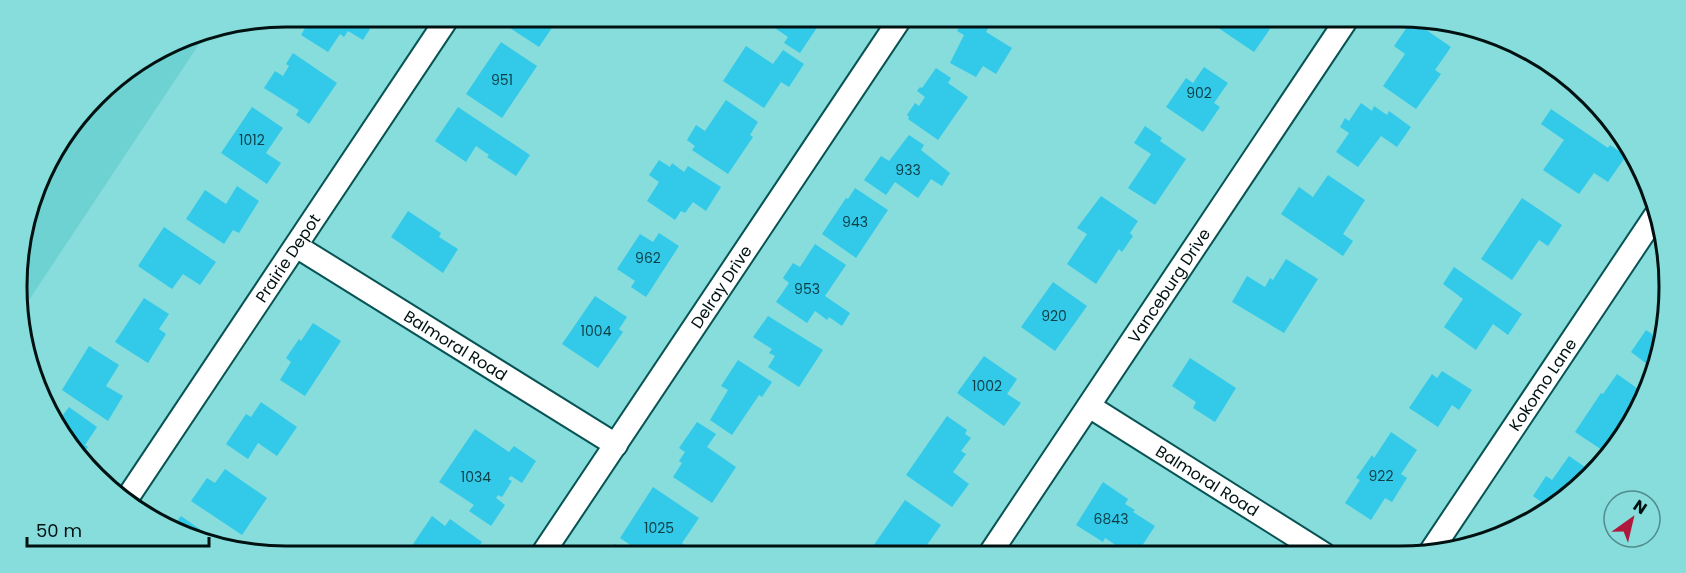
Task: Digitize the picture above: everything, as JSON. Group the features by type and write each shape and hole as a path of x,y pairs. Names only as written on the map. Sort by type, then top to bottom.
{"street":[{"name":"Prairie Depot","path":"131,493 442,27"},
{"name":"Delray Drive","path":"549,546 895,27"},
{"name":"Vanceburg Drive","path":"995,546 1342,27"},
{"name":"Kokomo Lane","path":"1436,543 1651,222"},
{"name":"Balmoral Road","path":"296,246 616,445"},
{"name":"Balmoral Road","path":"1089,406 1311,546"}],"shaded area":[{"path":"200,42 28,302 29,253 36,219 47,187 71,142 91,115 115,91 157,62"}],"building":[{"path":"306,27 371,27 363,40 348,31 344,37 340,34 328,52 301,35"},
{"path":"509,27 553,27 539,47"},
{"path":"773,27 817,27 800,53 784,43 788,37"},
{"path":"959,27 989,27 986,32 1012,48 996,74 983,66 976,77 950,63 964,35 957,31"},
{"path":"1217,27 1267,27 1270,29 1254,52"},
{"path":"1407,27 1424,28 1451,47 1435,70 1441,74 1416,109 1383,86 1405,54 1394,46"},
{"path":"501,42 537,66 502,118 466,94"},
{"path":"746,46 773,64 783,50 804,64 789,87 781,82 764,108 723,81"},
{"path":"293,53 337,83 309,124 296,115 299,110 264,88 275,71 283,76 289,66 286,64"},
{"path":"1204,67 1228,83 1214,103 1220,107 1203,132 1166,107 1186,78 1193,83"},
{"path":"936,68 951,78 948,83 968,97 938,140 908,119 907,115 915,103 919,106 925,97 917,91 920,87 922,88"},
{"path":"726,100 758,122 750,135 753,137 728,174 692,150 695,146 687,140 696,125 705,131"},
{"path":"1361,103 1372,111 1374,106 1387,115 1389,111 1411,127 1397,147 1381,136 1358,167 1336,152 1349,133 1340,127 1345,118 1349,121"},
{"path":"252,107 283,128 266,153 281,163 267,184 221,153"},
{"path":"458,107 530,155 516,176 487,157 489,155 476,146 466,162 435,141"},
{"path":"1551,109 1608,148 1610,145 1622,153 1625,158 1608,182 1594,173 1579,194 1543,170 1564,140 1541,124"},
{"path":"1145,126 1162,138 1160,141 1186,159 1155,205 1128,188 1151,154 1134,143"},
{"path":"909,135 924,145 921,150 950,173 942,186 931,179 918,198 895,182 886,195 864,180 881,156 889,161"},
{"path":"659,160 670,167 672,163 684,172 688,166 721,187 706,211 693,202 685,213 681,211 675,220 647,201 659,182 649,175"},
{"path":"1328,175 1365,200 1343,234 1353,241 1343,256 1281,214 1299,187 1313,197"},
{"path":"237,186 259,201 239,233 233,230 224,244 186,219 205,190 226,204"},
{"path":"855,188 888,210 856,258 822,234"},
{"path":"1101,196 1138,221 1130,233 1133,236 1122,252 1119,249 1096,284 1067,264 1087,234 1077,228"},
{"path":"1522,198 1562,225 1548,246 1539,240 1512,280 1481,259"},
{"path":"408,211 441,233 439,237 458,249 443,273 391,237"},
{"path":"164,227 216,262 200,285 183,274 172,289 138,266"},
{"path":"659,233 679,246 646,297 631,287 635,281 617,269 640,234 653,242"},
{"path":"815,244 846,265 825,296 850,313 842,326 829,317 827,320 815,311 807,323 776,302 789,283 783,278 793,263 800,267"},
{"path":"1286,259 1318,279 1284,333 1232,302 1247,276 1265,287 1270,278 1273,280"},
{"path":"1454,267 1522,314 1508,335 1493,324 1476,350 1444,327 1463,299 1443,284"},
{"path":"1053,282 1087,306 1055,351 1021,327"},
{"path":"595,296 627,317 619,329 623,332 598,368 562,344"},
{"path":"144,298 169,314 159,329 166,334 148,363 115,342"},
{"path":"768,316 823,350 799,387 768,367 775,356 769,353 772,349 753,337"},
{"path":"313,323 341,341 305,396 280,380 291,362 286,358"},
{"path":"1646,330 1654,336 1647,364 1631,352"},
{"path":"89,346 119,365 106,386 123,396 108,421 62,390"},
{"path":"984,356 1017,379 1007,394 1021,403 1004,426 957,393"},
{"path":"1190,358 1236,388 1215,422 1193,408 1196,402 1172,386"},
{"path":"738,360 772,382 762,397 759,395 732,435 710,420 728,390 721,386"},
{"path":"1442,371 1472,390 1459,410 1452,405 1438,427 1409,408 1432,374 1437,378"},
{"path":"1617,374 1638,389 1615,431 1601,449 1575,432 1601,393 1603,394"},
{"path":"261,402 297,427 277,456 258,443 248,459 226,444 246,414 251,417"},
{"path":"69,407 97,427 85,445 88,447 86,451 71,431 62,416"},
{"path":"947,416 967,430 965,434 971,438 961,451 966,454 953,472 969,484 952,507 906,475"},
{"path":"697,422 716,434 707,447 736,467 712,503 673,477 682,463 679,461 685,452 679,448"},
{"path":"475,429 509,452 514,446 536,461 522,483 511,476 508,479 512,481 502,497 498,495 496,498 505,505 491,526 469,511 474,505 439,482"},
{"path":"1391,432 1417,450 1401,474 1407,478 1392,502 1385,498 1371,520 1345,503 1360,480 1356,478 1372,455 1374,458"},
{"path":"1569,456 1586,467 1571,482 1543,503 1533,496 1546,476 1552,480"},
{"path":"225,469 267,498 242,535 191,501 207,478 215,483"},
{"path":"1103,482 1128,499 1125,504 1135,510 1133,512 1155,526 1142,546 1117,546 1105,538 1103,542 1076,525"},
{"path":"653,487 699,518 682,543 686,546 632,546 620,538"},
{"path":"905,500 941,525 926,546 873,546"},
{"path":"181,516 204,532 187,526 177,521"},
{"path":"432,516 445,526 450,519 482,542 479,546 412,546"}]}
